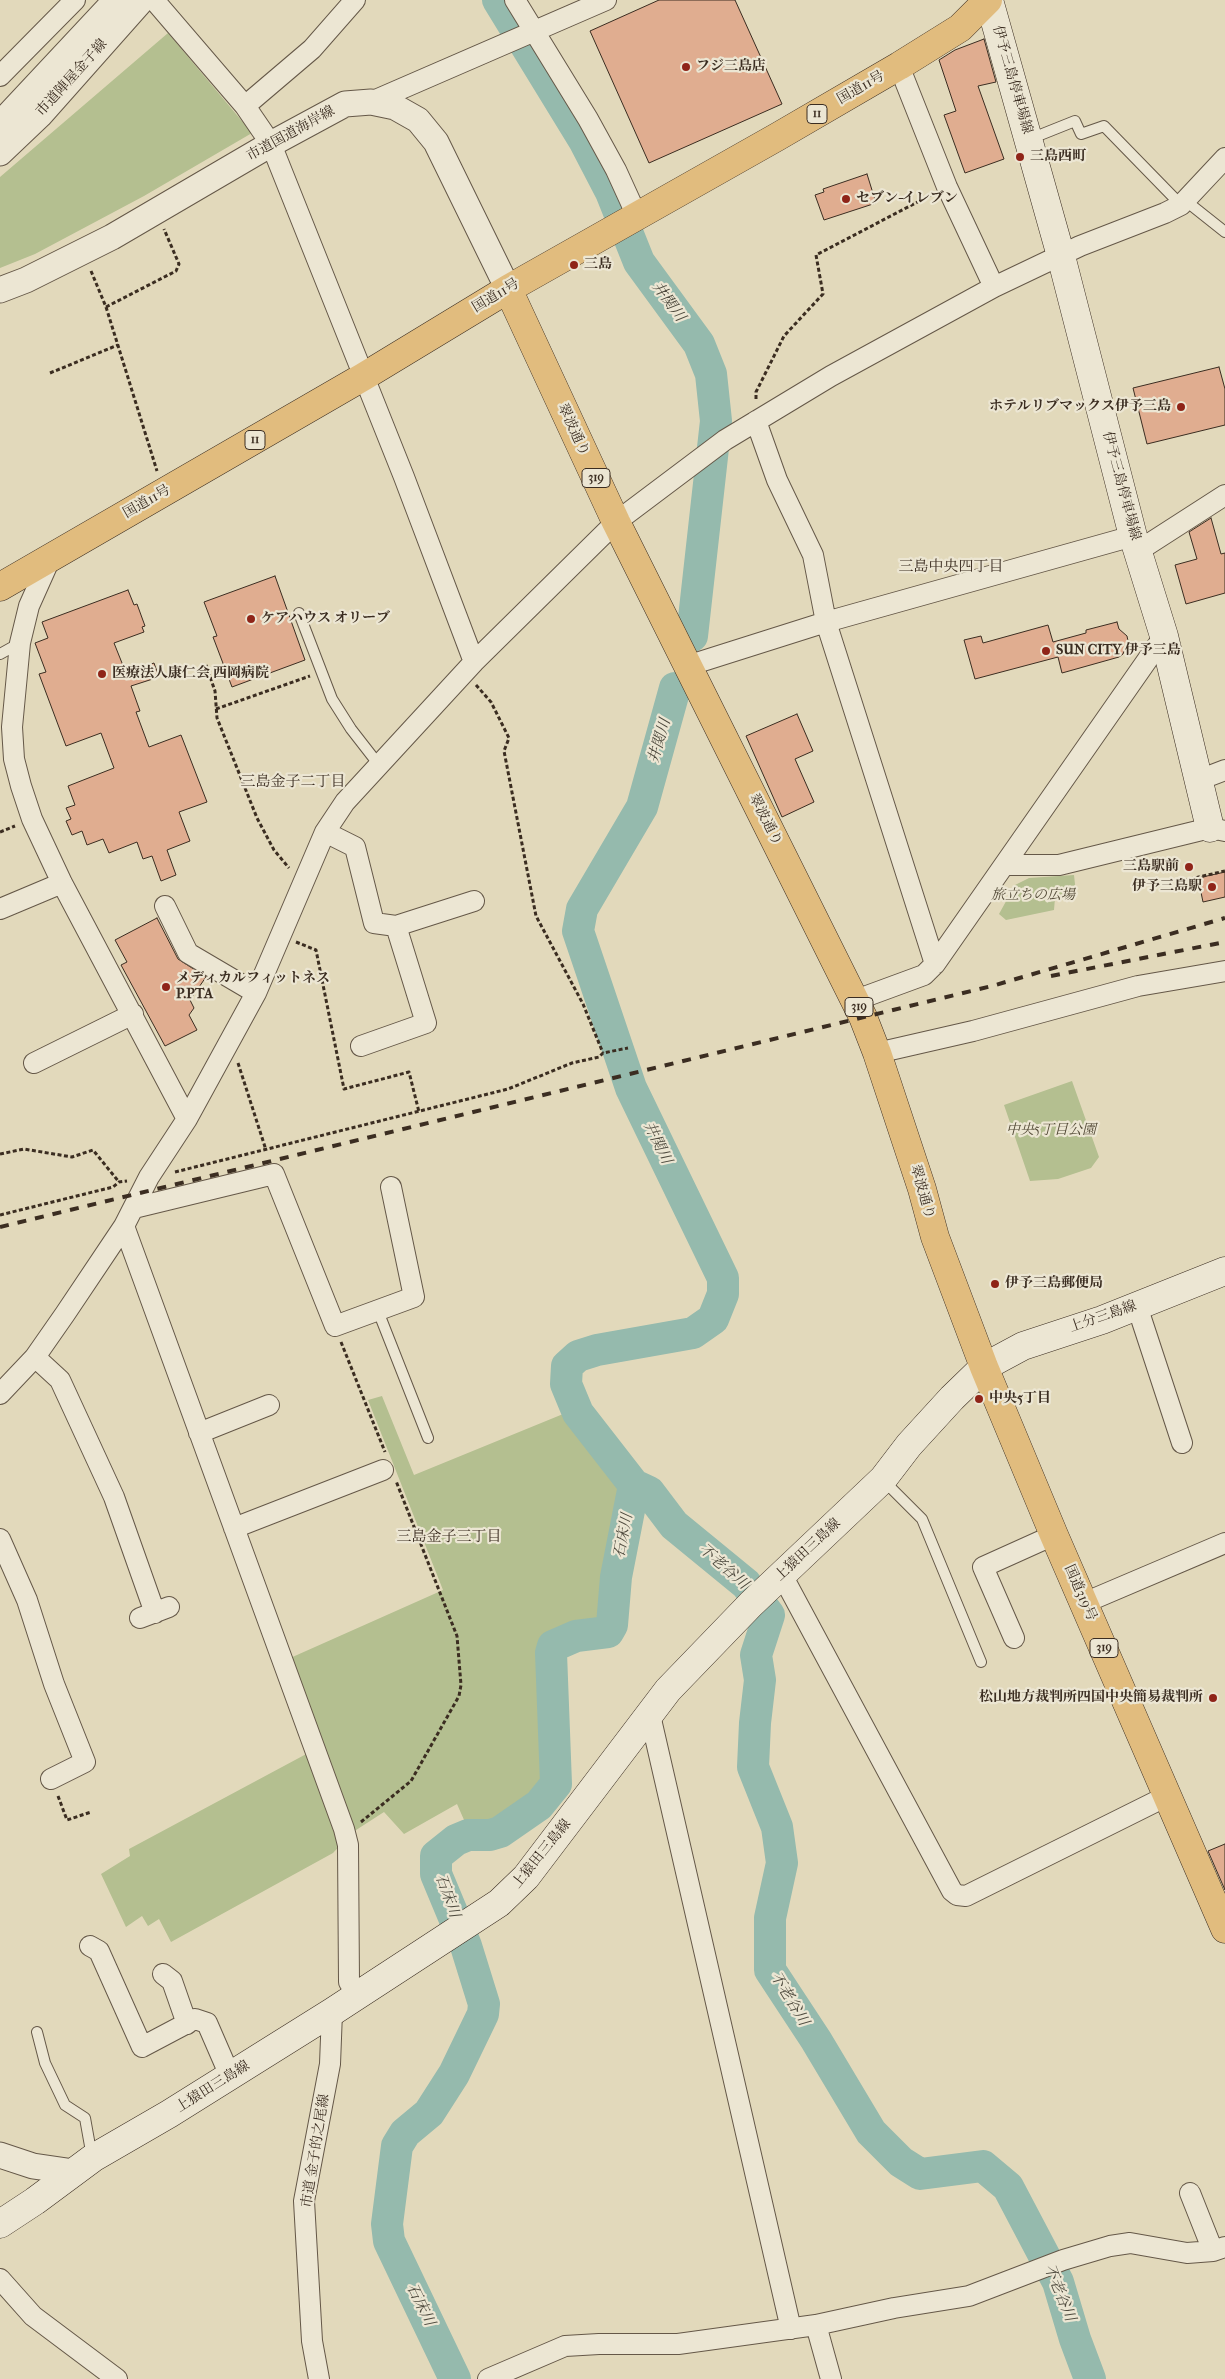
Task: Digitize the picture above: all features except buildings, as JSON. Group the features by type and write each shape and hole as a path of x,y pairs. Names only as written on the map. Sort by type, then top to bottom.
{"highway":[{"name":"国道11号","path":"0,587 364,377 508,289 899,66 960,28 989,0"},
{"name":"翠波通り","path":"508,289 616,522 856,1000 878,1053 922,1189 935,1237 984,1367"},
{"name":"国道319号","path":"984,1367 1054,1535 1225,1929"}],"main road":[{"name":"伊予三島停車場線","path":"989,0 1061,256 1136,544 1164,636 1199,780 1218,830"},
{"name":"上分三島線","path":"984,1367 1023,1346 1102,1320 1225,1271"},
{"name":"上猿田三島線","path":"0,2224 35,2202 83,2165 332,2012 499,1903 526,1877 668,1690 766,1590 882,1479 909,1445 952,1398 984,1367"}],"street":[{"path":"0,76 75,0"},
{"name":"市道陣屋金子線","path":"0,124 116,0"},
{"name":"市道陣屋金子線","path":"0,153 40,115 142,0"},
{"path":"154,0 245,106 271,144 364,377 469,668"},
{"path":"245,106 312,49 355,0"},
{"path":"514,0 588,119 616,170 637,216"},
{"path":"371,102 606,0"},
{"path":"899,66 947,187 994,287"},
{"name":"市道国道海岸線","path":"0,290 26,280 83,252 271,144 345,104 371,102 395,107 418,120 436,142 508,289"},
{"path":"0,1394 34,1357 124,1226 149,1178 187,1119 256,993 326,832 345,802 469,668 616,522 725,440 831,376 994,287 1080,246 1165,213 1183,203 1225,158"},
{"path":"756,421 778,480 813,555 826,622 936,964"},
{"path":"687,666 826,622 1136,544 1225,494"},
{"path":"50,559 29,606 20,643 7,761 62,883 187,1119"},
{"path":"856,1000 924,975 936,964 1164,636"},
{"path":"1199,780 1225,770"},
{"path":"1006,865 1059,865 1218,830"},
{"path":"326,832 355,847 374,923 396,926 474,901"},
{"path":"0,909 62,883"},
{"path":"165,906 188,953 256,993"},
{"path":"361,1046 426,1023 396,926"},
{"path":"878,1053 973,1031 1138,986 1225,972"},
{"path":"34,1063 133,1014"},
{"path":"134,1208 274,1174 335,1326 414,1297 390,1187"},
{"path":"124,1226 344,1830 348,1845 349,1982 357,1995"},
{"path":"1136,1306 1182,1443"},
{"path":"34,1357 60,1380 114,1497 155,1613"},
{"path":"199,1433 269,1406"},
{"path":"234,1528 388,1466"},
{"path":"1014,1638 983,1567 1054,1535"},
{"path":"1084,1603 1225,1544"},
{"path":"1,1545 27,1600 54,1684 85,1762 51,1779"},
{"path":"766,1590 952,1891 957,1895 966,1896 1167,1796"},
{"path":"650,1715 791,2329"},
{"path":"90,1946 99,1951 142,2047 195,2019 207,2023 230,2076"},
{"path":"163,1974 172,1980 187,2024"},
{"name":"市道 金子的之尾線","path":"320,2379 312,2341 304,2200 330,2064 332,2012"},
{"path":"0,2155 33,2166 83,2165"},
{"path":"491,2378 565,2346 678,2344 816,2326 894,2308 969,2296 1063,2260 1110,2246 1130,2243 1187,2252 1219,2249 1190,2193"},
{"path":"0,2279 33,2316 117,2379"},
{"path":"816,2326 831,2379"}],"lane":[{"path":"1029,140 1075,121 1081,134 1104,126 1183,203 1225,232"},
{"path":"299,613 321,672 342,714 379,765"},
{"path":"0,654 20,643"},
{"path":"378,1311 428,1438"},
{"path":"882,1479 922,1519 981,1662"},
{"path":"37,2032 45,2064 65,2105 85,2118 83,2165"}],"path":[{"path":"756,421 756,392 784,336 823,294 816,255 947,187"},
{"path":"106,307 176,271 179,264 157,210"},
{"path":"83,252 106,307 164,492"},
{"path":"50,373 118,345"},
{"path":"206,665 215,691 217,718 257,818 270,842 288,868 307,876"},
{"path":"469,668 480,689 491,702 508,738 504,751 536,916 584,1004 603,1053"},
{"path":"216,709 321,672"},
{"path":"1176,882 1225,871"},
{"path":"231,1041 266,1150"},
{"path":"0,1215 112,1187 119,1182 149,1178 508,1089 565,1065 599,1056 603,1053 628,1048"},
{"path":"0,1154 24,1149 72,1157 93,1150 119,1182"},
{"path":"335,1326 388,1466 457,1636 461,1685 459,1696 411,1780 361,1822 344,1830"},
{"path":"51,1779 67,1820 91,1812"}],"green space":[{"path":"168,33 252,133 144,196 35,254 0,268 0,177"},
{"name":"旅立ちの広場","path":"1074,875 1076,893 1055,898 1054,910 1006,920 999,914 1015,885 1029,878"},
{"name":"中央5丁目公園","path":"1072,1081 1099,1157 1091,1168 1058,1179 1030,1181 1004,1105"},
{"path":"382,1396 414,1475 568,1412 626,1489 615,1550 610,1616 605,1624 551,1640 541,1653 548,1781 539,1797 493,1827 468,1829 457,1804 404,1834 384,1812 353,1832 333,1853 171,1942 159,1919 148,1926 142,1916 126,1927 101,1874 130,1856 129,1849 310,1752 288,1659 443,1590 368,1400"}],"waterway":[{"name":"井関川","path":"498,0 585,142 611,192 639,262 699,344 711,374 716,421 692,636"},
{"name":"不老谷川","path":"675,688 642,807 582,909 578,931 631,1088 723,1278 723,1294 713,1319 693,1333 597,1350 578,1356 567,1366 566,1384 578,1413 634,1485 649,1492 674,1525 746,1584 769,1615 756,1655 760,1680 755,1723 753,1767 777,1827 782,1863 770,1918 770,1970 816,2040 871,2132 901,2162 920,2174 983,2166 1008,2187 1058,2282 1075,2339 1090,2379"},
{"name":"石床川","path":"455,2379 389,2241 387,2224 397,2146 405,2133 429,2113 454,2074 483,2014 484,2004 466,1946 436,1874 436,1856 456,1840 468,1835 490,1835 500,1832 539,1805 556,1784 551,1653 553,1646 576,1636 608,1632 612,1625 616,1577 634,1485"}],"railway":[{"path":"0,1227 992,986 1225,918"},
{"path":"1051,976 1225,942"}],"place":[{"name":"フジ三島店","path":"686,67"},
{"name":"三島西町","path":"1020,157"},
{"name":"セブン-イレブン","path":"846,199"},
{"name":"三島","path":"574,265"},
{"name":"ホテルリブマックス伊予三島","path":"1181,407"},
{"name":"ケアハウス オリーブ","path":"251,619"},
{"name":"SUN CITY 伊予三島","path":"1046,651"},
{"name":"医療法人康仁会 西岡病院","path":"102,674"},
{"name":"三島駅前","path":"1189,867"},
{"name":"伊予三島駅","path":"1212,887"},
{"name":"メディカルフィットネス P.PTA","path":"166,987"},
{"name":"伊予三島郵便局","path":"995,1284"},
{"name":"中央5丁目","path":"979,1399"},
{"name":"松山地方裁判所四国中央簡易裁判所","path":"1213,1698"}],"district":[{"name":"三島中央四丁目","path":"951,567"},
{"name":"三島金子二丁目","path":"293,782"},
{"name":"三島金子三丁目","path":"449,1537"}]}
